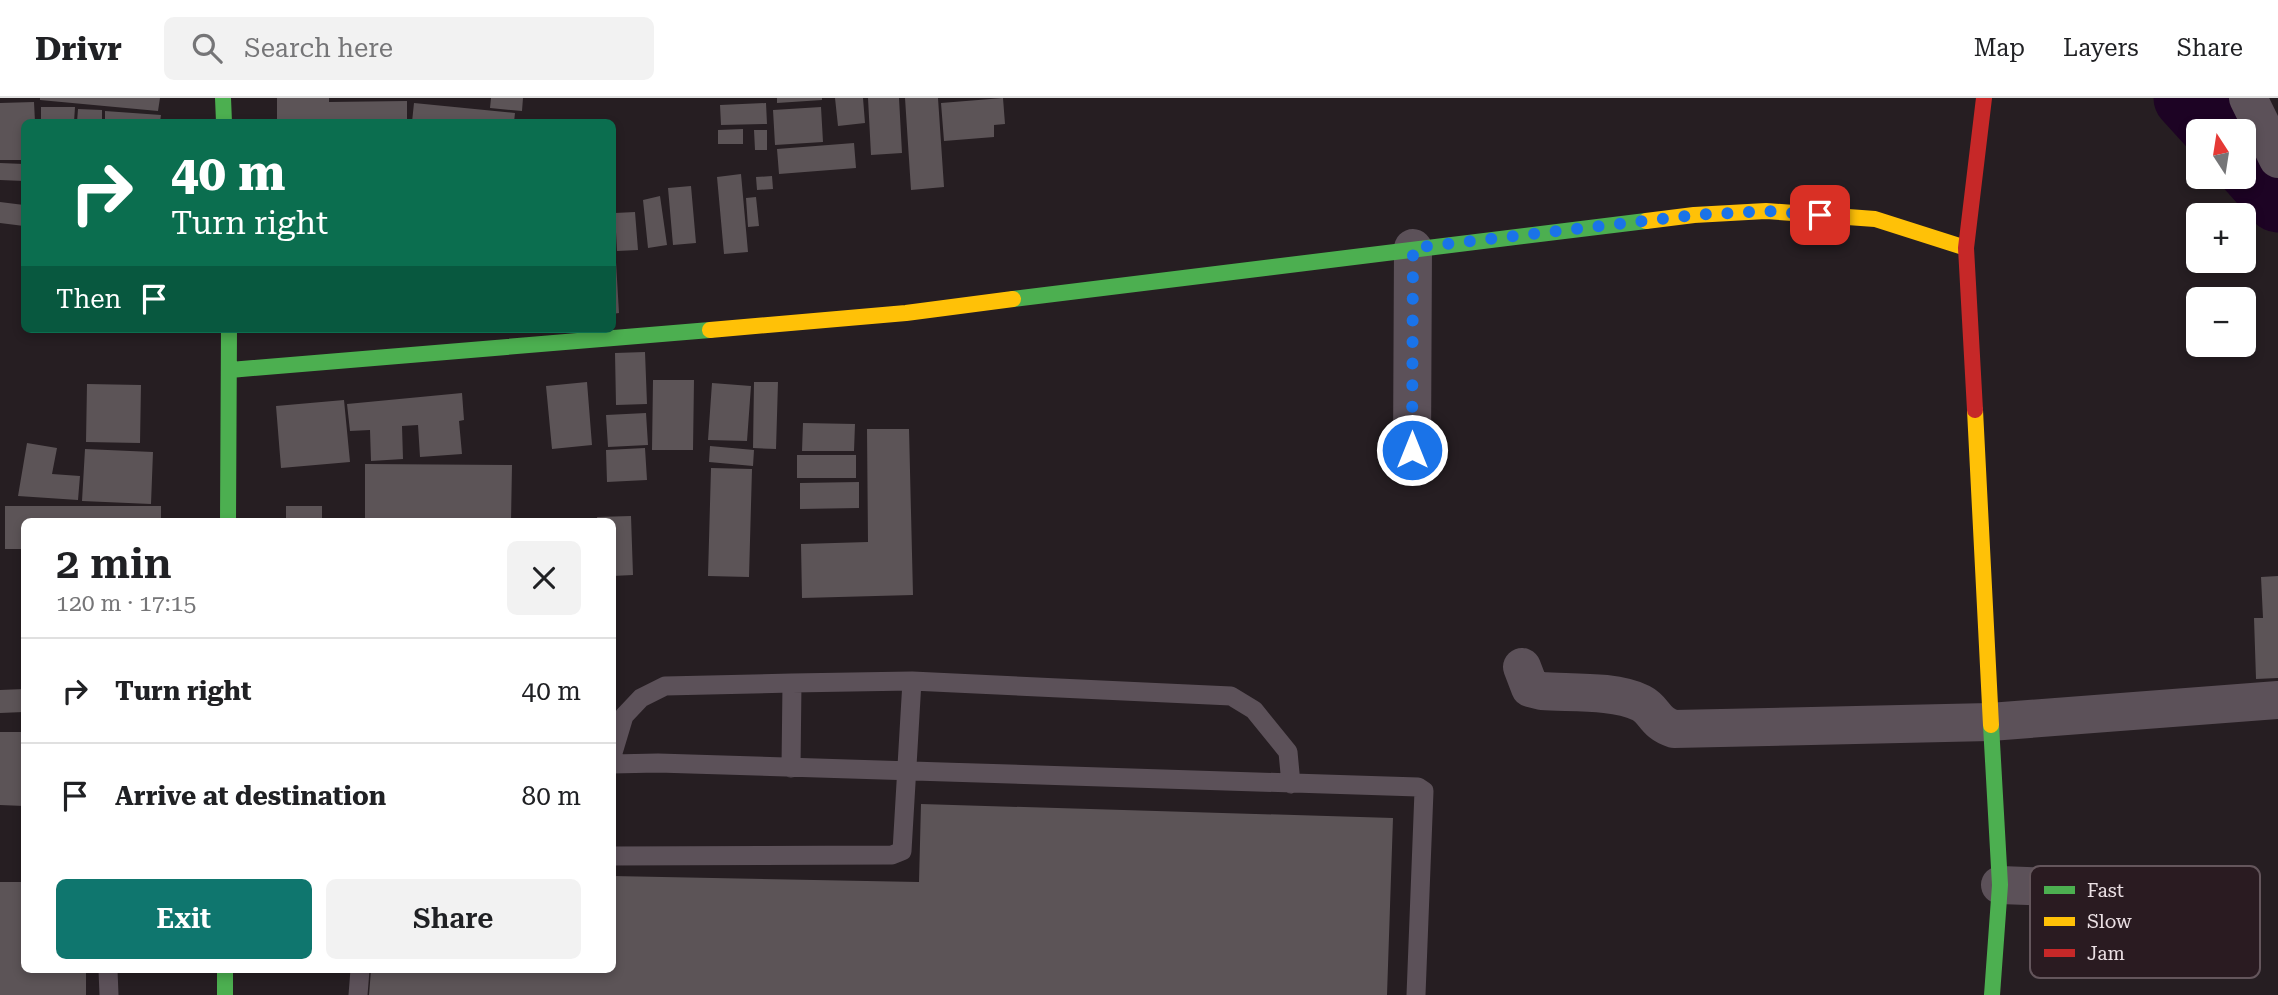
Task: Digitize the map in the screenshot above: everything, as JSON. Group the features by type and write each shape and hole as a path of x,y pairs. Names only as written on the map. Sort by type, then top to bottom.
{"street":[{"path":"223,98 224,119"},
{"path":"1984,98 1966,248 2000,885 1992,995"},
{"path":"2248,98 2278,159"},
{"path":"230,370 906,313 1694,215 1766,211 1875,219 1966,248"},
{"path":"1412,450 1413,248"},
{"path":"228,518 229,333"},
{"path":"1522,667 1530,688 1621,697 1643,704 1661,725 1674,729 1990,722 2278,700"},
{"path":"2000,885 2030,887"},
{"path":"225,973 225,995"}],"lane":[{"path":"616,856 897,854 902,851 912,681"},
{"path":"616,743 624,716 641,698 665,686 912,681 1231,696 1254,710 1288,752 1291,784"},
{"path":"791,768 792,683"},
{"path":"616,764 658,763 1418,787 1424,791 1416,995"},
{"path":"108,973 109,995"},
{"path":"358,995 360,973"}],"building":[{"path":"40,98 160,98 158,111"},
{"path":"277,98 329,98 329,102 407,101 407,119 277,119"},
{"path":"491,98 523,98 522,111 490,108"},
{"path":"777,98 822,98 822,100 777,103"},
{"path":"835,98 863,98 865,123 838,126"},
{"path":"868,98 899,98 902,153 871,155"},
{"path":"905,98 938,98 944,187 911,190"},
{"path":"1003,98 1005,124 994,125 994,137 944,141 941,103"},
{"path":"34,102 35,119 21,119 21,160 0,160 0,103"},
{"path":"414,103 515,113 514,119 412,119"},
{"path":"766,103 767,124 721,125 720,105"},
{"path":"41,107 75,107 74,119 41,119"},
{"path":"821,107 823,142 775,145 773,110"},
{"path":"78,109 102,110 102,119 77,119"},
{"path":"105,111 161,115 160,119 105,119"},
{"path":"743,129 743,144 718,144 718,130"},
{"path":"754,130 767,130 767,150 755,150"},
{"path":"854,143 856,168 779,174 777,149"},
{"path":"0,163 21,164 21,181 0,180"},
{"path":"741,174 748,252 724,254 717,177"},
{"path":"772,176 773,189 757,190 756,177"},
{"path":"691,186 696,243 673,245 668,188"},
{"path":"660,196 667,245 648,248 643,200"},
{"path":"756,197 759,226 748,227 746,198"},
{"path":"0,202 21,205 21,226 0,223"},
{"path":"635,212 638,250 617,251 616,213"},
{"path":"616,262 619,313 616,313"},
{"path":"645,352 647,404 616,405 615,353"},
{"path":"653,380 694,380 693,450 652,450"},
{"path":"587,382 592,445 552,449 546,386"},
{"path":"754,382 778,382 776,449 753,448"},
{"path":"712,383 751,386 747,441 708,440"},
{"path":"87,384 141,385 140,443 86,442"},
{"path":"462,393 464,420 459,421 462,454 420,457 418,425 402,426 403,459 371,461 370,430 350,431 347,404"},
{"path":"344,400 350,462 281,468 276,406"},
{"path":"646,413 648,445 608,447 606,415"},
{"path":"803,423 855,424 854,451 802,451"},
{"path":"867,429 909,429 913,595 802,598 801,544 868,542"},
{"path":"27,443 57,448 52,474 80,476 78,500 18,496"},
{"path":"710,446 754,450 753,466 709,462"},
{"path":"645,448 647,480 607,482 606,450"},
{"path":"85,449 153,452 151,504 82,501"},
{"path":"797,455 856,455 856,478 797,478"},
{"path":"365,464 512,465 511,518 365,518"},
{"path":"711,468 752,469 749,577 708,576"},
{"path":"859,482 859,508 800,509 800,483"},
{"path":"5,506 161,506 161,518 21,518 21,549 5,549"},
{"path":"286,506 322,506 322,518 286,518"},
{"path":"631,516 633,575 616,576 616,518 597,517"},
{"path":"2278,576 2278,678 2256,679 2254,618 2263,618 2261,577"},
{"path":"21,689 21,712 0,713 0,690"},
{"path":"0,732 21,732 21,806 0,805"},
{"path":"921,804 1393,818 1387,995 369,995 371,973 616,973 616,876 919,882"},
{"path":"0,882 21,882 21,973 86,973 86,995 0,995"}],"waterway":[{"path":"2186,98 2205,119"},
{"path":"2256,175 2278,200"}],"traffic: fast":[{"path":"223,98 224,119"},
{"path":"1013,299 1646,221"},
{"path":"230,370 710,330"},
{"path":"228,518 229,333"},
{"path":"1991,725 2000,885 1992,995"},
{"path":"225,973 225,995"}],"traffic: slow":[{"path":"1646,221 1766,211 1875,219 1966,248"},
{"path":"710,330 906,313 1013,299"},
{"path":"1975,410 1991,725"}],"traffic: jam":[{"path":"1975,410 1966,248 1984,98"}],"route":[{"path":"1412,450 1413,248 1694,215 1766,211 1820,215"}]}
